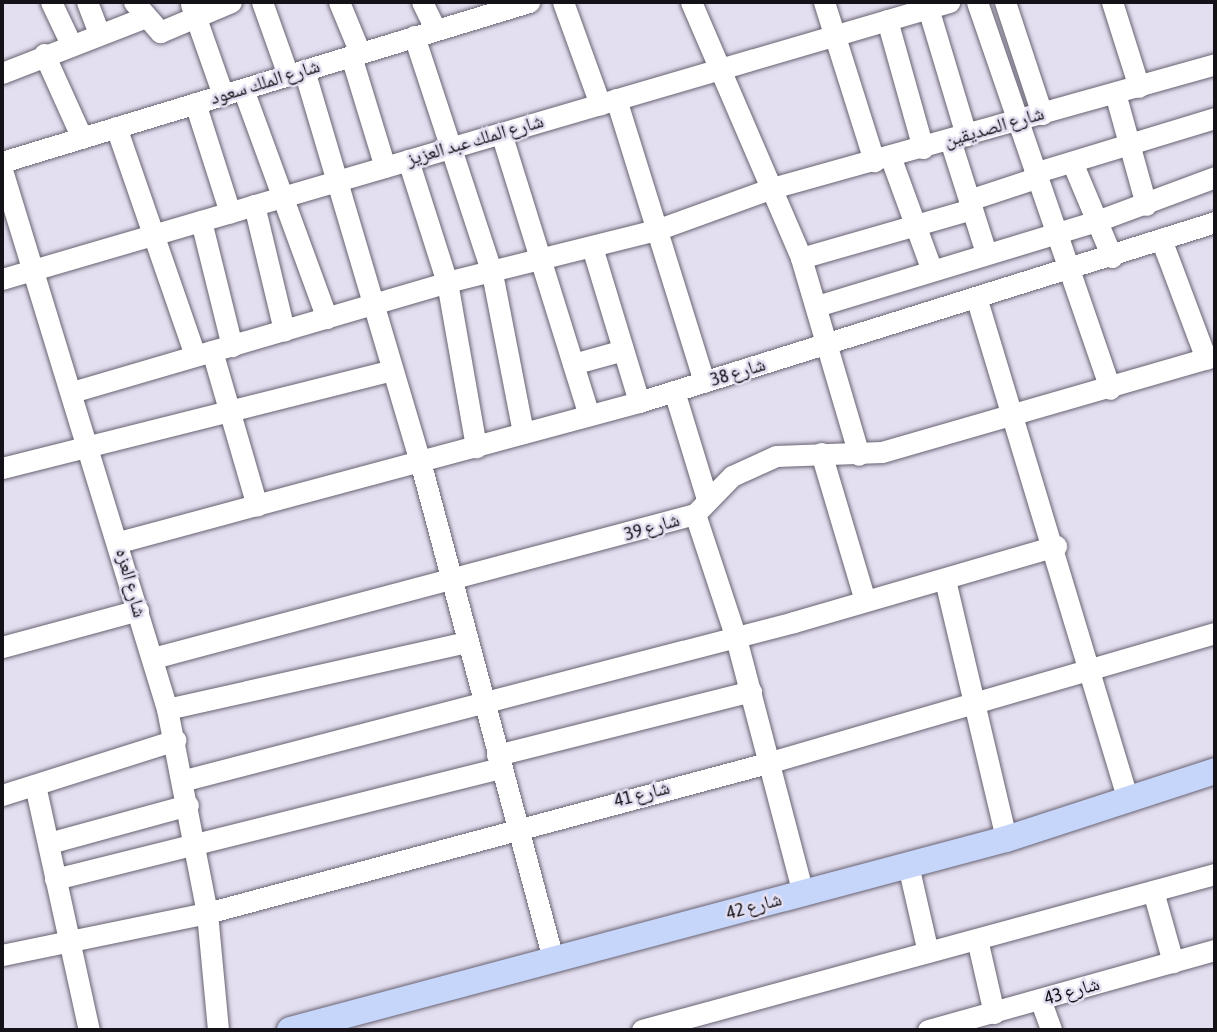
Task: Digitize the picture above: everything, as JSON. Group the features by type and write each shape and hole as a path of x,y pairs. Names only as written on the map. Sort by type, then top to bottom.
{"main road":[{"name":"شارع 42","path":"290,1030 1006,839 1215,771"}],"street":[{"path":"51,2 70,42"},
{"path":"87,2 97,31"},
{"path":"2,73 139,10 165,32 192,8 231,2"},
{"path":"262,2 296,73 335,182 420,461 553,959"},
{"path":"339,2 356,54 385,167"},
{"path":"422,2 435,29"},
{"path":"563,2 608,101 656,230 704,382"},
{"path":"691,2 723,69 801,258 859,455"},
{"path":"824,2 882,159 916,227 931,268"},
{"path":"977,2 1110,389"},
{"path":"1005,2 1042,114"},
{"path":"1112,2 1139,87"},
{"name":"شارع الملك سعود","path":"2,162 519,3"},
{"path":"938,5 958,138 971,204 986,253"},
{"name":"شارع الملك عبد العزيز","path":"2,279 723,69 835,35 897,12 938,5"},
{"path":"192,8 223,95"},
{"path":"897,12 923,148"},
{"path":"414,36 492,273 523,433"},
{"path":"44,54 82,138"},
{"name":"شارع الصديقين","path":"72,392 447,282 492,273 656,230 772,188 923,148 1215,64"},
{"path":"243,89 287,196 327,318"},
{"path":"1115,93 1146,205"},
{"path":"195,103 230,213"},
{"path":"801,258 916,227 1035,175 1215,118"},
{"path":"116,127 153,235 213,351"},
{"path":"501,133 589,415"},
{"path":"408,160 447,282 476,447"},
{"path":"1072,162 1112,257"},
{"name":"شارع العزه","path":"2,170 120,542 175,740 185,780 207,913 219,1005 218,1030"},
{"path":"817,306 931,268 1097,221 1146,205 1215,177"},
{"path":"254,205 284,330"},
{"path":"201,221 213,351 257,506"},
{"name":"شارع 38","path":"120,542 639,402 977,300 1215,222"},
{"path":"1161,239 1211,358"},
{"path":"592,247 639,402"},
{"path":"977,300 1056,546 1128,800"},
{"path":"573,364 623,350"},
{"name":"شارع 39","path":"153,659 451,583 701,506 755,464 821,453 859,455 1015,418 1211,358"},
{"path":"2,468 391,370"},
{"path":"674,391 701,506 771,762 803,893"},
{"path":"821,453 865,601"},
{"path":"185,780 736,638 1056,546"},
{"path":"945,580 1006,839"},
{"path":"2,647 138,610"},
{"name":"شارع 41","path":"2,955 207,913 516,826 771,762 1215,633"},
{"path":"167,709 467,642"},
{"path":"55,879 195,845 751,691"},
{"path":"2,795 175,740"},
{"path":"35,785 49,843 66,942 89,1030"},
{"path":"49,843 188,805"},
{"path":"908,865 928,952"},
{"path":"642,1030 1215,874"},
{"path":"1153,891 1173,962"},
{"path":"977,939 994,1013"},
{"name":"شارع 43","path":"928,1030 1215,950"},
{"path":"1040,999 1051,1030"},
{"name":"شارع العزه","path":"219,1005 233,1030"}]}
